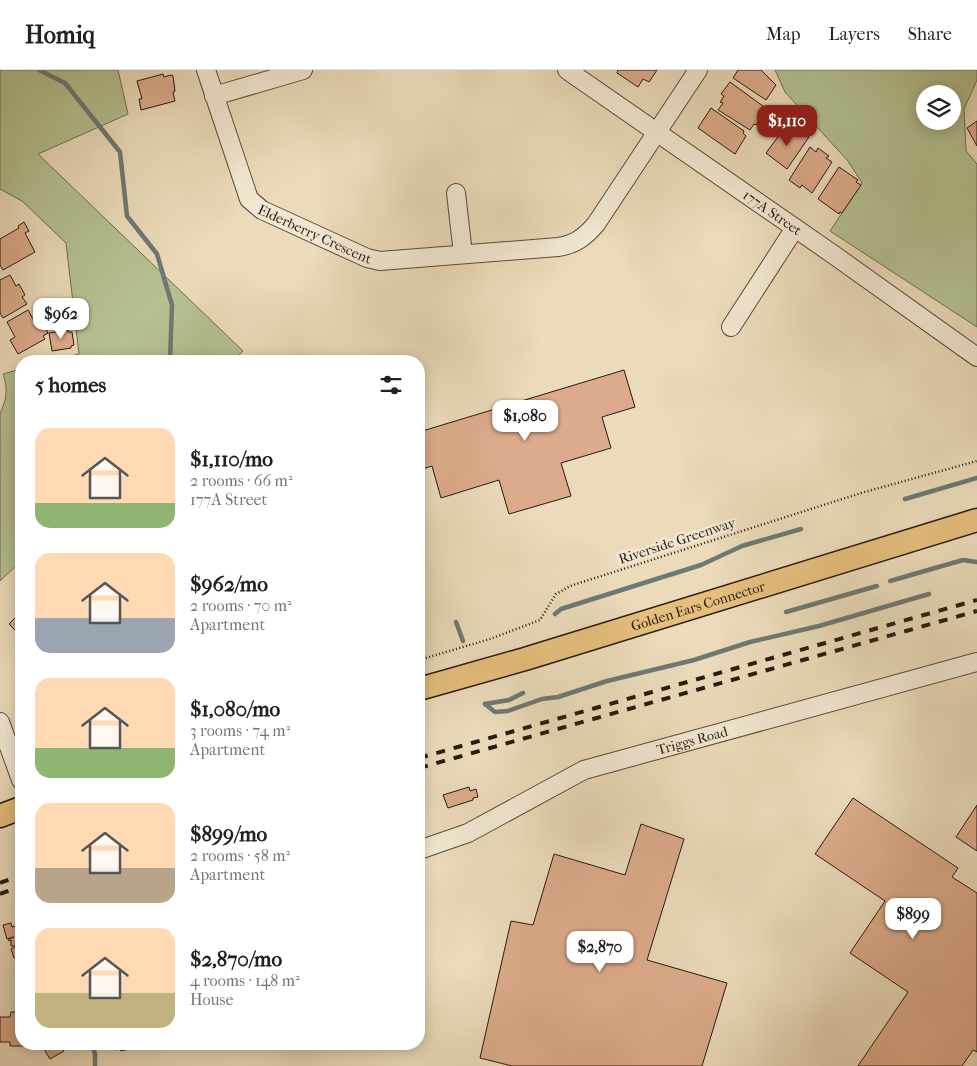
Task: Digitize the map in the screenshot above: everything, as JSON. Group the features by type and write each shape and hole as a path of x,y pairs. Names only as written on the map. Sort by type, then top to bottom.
{"main road":[{"name":"Golden Ears Connector","path":"425,687 977,520"},
{"path":"0,816 15,810"}],"street":[{"name":"Elderberry Crescent","path":"206,70 249,199 262,210 373,260 558,248 579,240 596,224 698,70"},
{"path":"214,96 303,70"},
{"name":"177A Street","path":"567,70 977,357"},
{"path":"456,193 463,254"},
{"path":"731,327 795,228"},
{"name":"Triggs Road","path":"425,848 468,833 584,770 977,662"},
{"path":"0,722 15,763"}],"path":[{"name":"Riverside Greenway","path":"425,658 540,620 556,594 570,586 835,501 977,461"}],"green space":[{"path":"0,70 118,70 128,114 38,154 243,351 239,355 75,355 79,354 66,243 22,201 0,189"},
{"path":"775,70 977,70 977,80 964,109 966,151 977,164 977,327 830,231 862,183 848,161 785,92"},
{"path":"15,371 15,567 0,581 0,413 6,389 3,374"}],"building":[{"path":"618,70 657,70 649,82 643,79 638,87 617,73"},
{"path":"738,70 761,70 776,85 766,100 733,78"},
{"path":"163,74 164,77 173,76 175,101 141,110 139,99 142,99 137,81"},
{"path":"730,82 767,109 756,125 754,124 750,130 718,110 723,103 720,102 724,96 721,94"},
{"path":"711,108 744,131 743,133 746,136 735,154 698,128"},
{"path":"977,121 977,146 967,128"},
{"path":"789,128 800,136 803,133 809,137 787,169 766,153 783,130 786,132"},
{"path":"810,147 816,152 818,148 829,156 826,158 832,162 812,193 802,185 800,188 789,180"},
{"path":"839,167 858,180 856,182 861,185 842,213 840,212 839,214 818,199"},
{"path":"24,222 29,231 25,233 35,252 3,270 0,265 0,239 19,228 18,226"},
{"path":"10,275 16,286 19,284 25,295 22,297 27,304 3,318 0,313 0,280"},
{"path":"28,310 38,328 44,325 48,333 43,336 45,339 18,354 10,340 15,337 7,322"},
{"path":"68,330 68,332 72,332 74,345 71,348 52,351 49,333"},
{"path":"624,370 635,407 602,417 611,448 561,463 571,496 509,514 499,480 441,498 432,466 425,468 425,430"},
{"path":"15,618 15,630 9,624"},
{"path":"469,787 470,791 476,789 478,797 448,808 443,795"},
{"path":"853,798 958,868 952,877 977,893 977,1052 973,1050 962,1066 858,1066 908,992 850,953 885,901 815,854"},
{"path":"977,805 977,851 956,837"},
{"path":"641,824 684,839 647,960 727,983 702,1066 512,1066 480,1058 511,921 533,925 554,854 625,875"},
{"path":"11,923 12,927 15,926 15,946 11,946 11,940 9,941 8,939 14,937 7,939 3,925"},
{"path":"15,947 14,958 11,949"},
{"path":"11,1012 15,1012 15,1046 10,1046 10,1042 0,1042 0,1017 10,1017"},
{"path":"45,1050 64,1050 64,1051 50,1059"}],"waterway":[{"path":"39,70 65,83 120,152 127,216 157,254 172,305 170,355"},
{"path":"905,499 977,478"},
{"path":"555,614 561,609 701,565 742,546 801,529"},
{"path":"890,581 963,560 977,562"},
{"path":"786,612 877,586"},
{"path":"485,704 495,712 508,711 542,699 558,697 607,681 694,660 750,642 819,626 929,594"},
{"path":"456,622 463,641"},
{"path":"485,704 509,700 523,693"},
{"path":"94,1050 95,1066"}],"railway":[{"path":"425,756 977,600"},
{"path":"425,766 977,611"},
{"path":"0,883 15,877"},
{"path":"0,894 15,888"}]}
